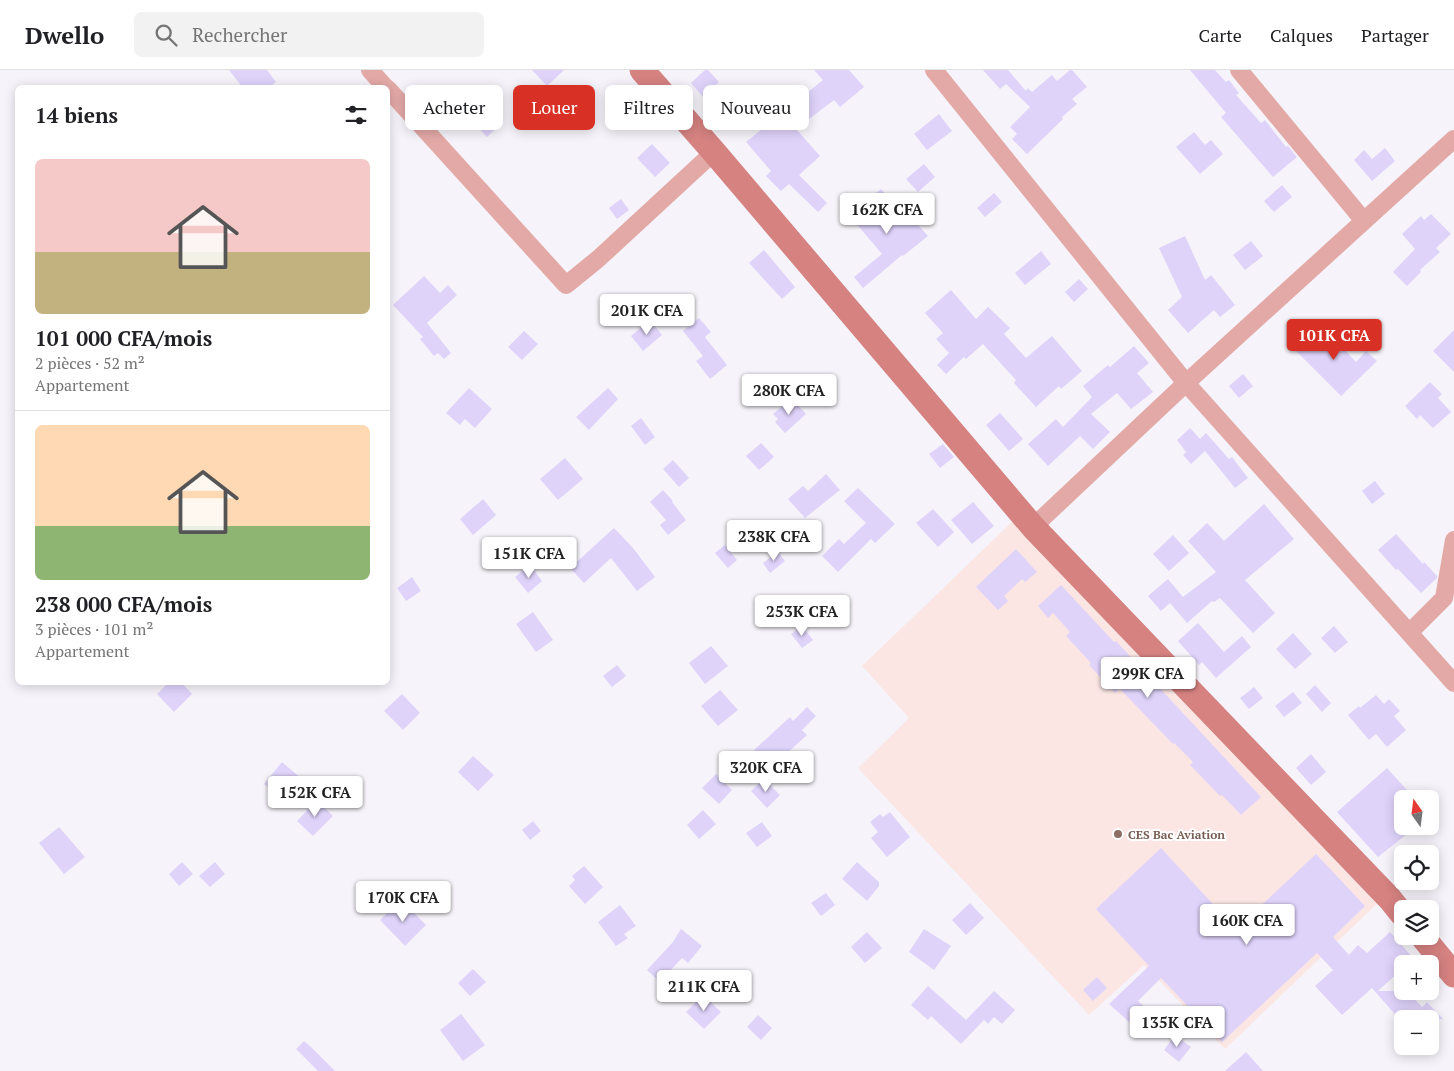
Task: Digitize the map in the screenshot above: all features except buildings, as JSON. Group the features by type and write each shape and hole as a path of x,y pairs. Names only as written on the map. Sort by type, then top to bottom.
{"street":[{"path":"370,70 384,85"},
{"path":"642,70 714,152 1032,527 1394,906"},
{"path":"934,70 1186,383 1454,683"},
{"path":"1239,70 1364,221"},
{"path":"390,91 566,285 714,152"},
{"path":"1032,527 1186,383 1364,221 1452,147"},
{"path":"1409,633 1444,598 1454,540"},
{"path":"1429,945 1454,975"}],"shaded area":[{"name":"CES Bac Aviation","path":"1012,522 1381,900 1225,1049 1144,965 1089,1015 858,768 909,718 862,666"}],"place":[{"name":"CES Bac Aviation","path":"1118,834"}]}
